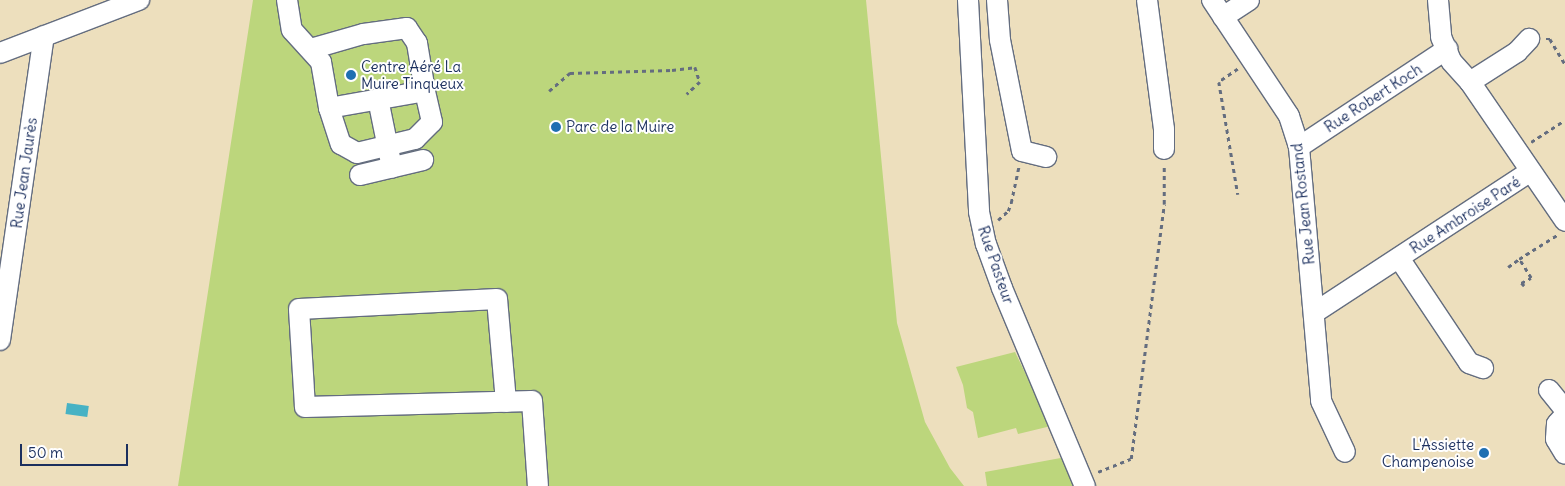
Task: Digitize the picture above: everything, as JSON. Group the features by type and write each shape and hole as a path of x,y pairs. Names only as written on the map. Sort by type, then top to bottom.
{"street":[{"path":"0,53 139,0"},
{"path":"287,0 292,30 311,48 320,62 329,108 341,144 357,153 364,174 421,161 415,139"},
{"name":"Rue Pasteur","path":"968,0 979,212 983,231 1002,288 1084,482"},
{"path":"997,0 1000,40 1022,151 1046,157"},
{"path":"1147,0 1164,129 1164,148"},
{"name":"Rue Jean Rostand","path":"1212,0 1289,116 1299,147 1314,313"},
{"path":"1223,17 1249,0"},
{"path":"1438,0 1441,37 1452,60 1470,82 1565,221"},
{"path":"311,48 363,34 407,28 417,43 432,122 415,139 357,153"},
{"name":"Rue Jean Jaurès","path":"0,340 44,36"},
{"path":"1470,82 1516,52 1529,39"},
{"name":"Rue Robert Koch","path":"1299,147 1447,49"},
{"path":"329,108 425,90"},
{"path":"378,99 389,145 392,168"},
{"name":"Rue Ambroise Paré","path":"1314,313 1531,172"},
{"name":"Rue Ambroise Paré","path":"1398,258 1469,363 1483,368"},
{"path":"506,402 497,299 299,309 306,407 506,402 532,401 538,486"},
{"path":"1314,313 1321,401 1345,452"},
{"path":"1549,390 1565,410"},
{"path":"1565,415 1557,424 1556,439 1565,454"}],"path":[{"path":"1529,39 1550,40 1565,64"},
{"path":"1238,194 1219,82 1252,60"},
{"path":"549,91 570,73 672,70 695,67 700,82 688,94"},
{"path":"1517,151 1565,120"},
{"path":"1084,482 1131,459 1164,204 1164,148"},
{"path":"983,231 1008,211 1022,151"},
{"path":"1508,267 1565,230"},
{"path":"1520,259 1531,278 1521,283 1524,286"}],"green space":[{"name":"Parc de la Muire","path":"253,0 866,0 897,323 925,422 950,468 964,486 178,486"},
{"path":"1015,352 1051,426 1018,434 1016,428 978,438 973,412 967,408 963,385 956,367"},
{"path":"1066,457 1077,486 987,486 985,472"}],"water":[{"path":"67,403 89,406 87,417 65,414"}],"place":[{"name":"Centre Aéré La Muire Tinqueux","path":"351,75"},
{"name":"Parc de la Muire","path":"556,127"},
{"name":"L'Assiette Champenoise","path":"1484,453"}]}
